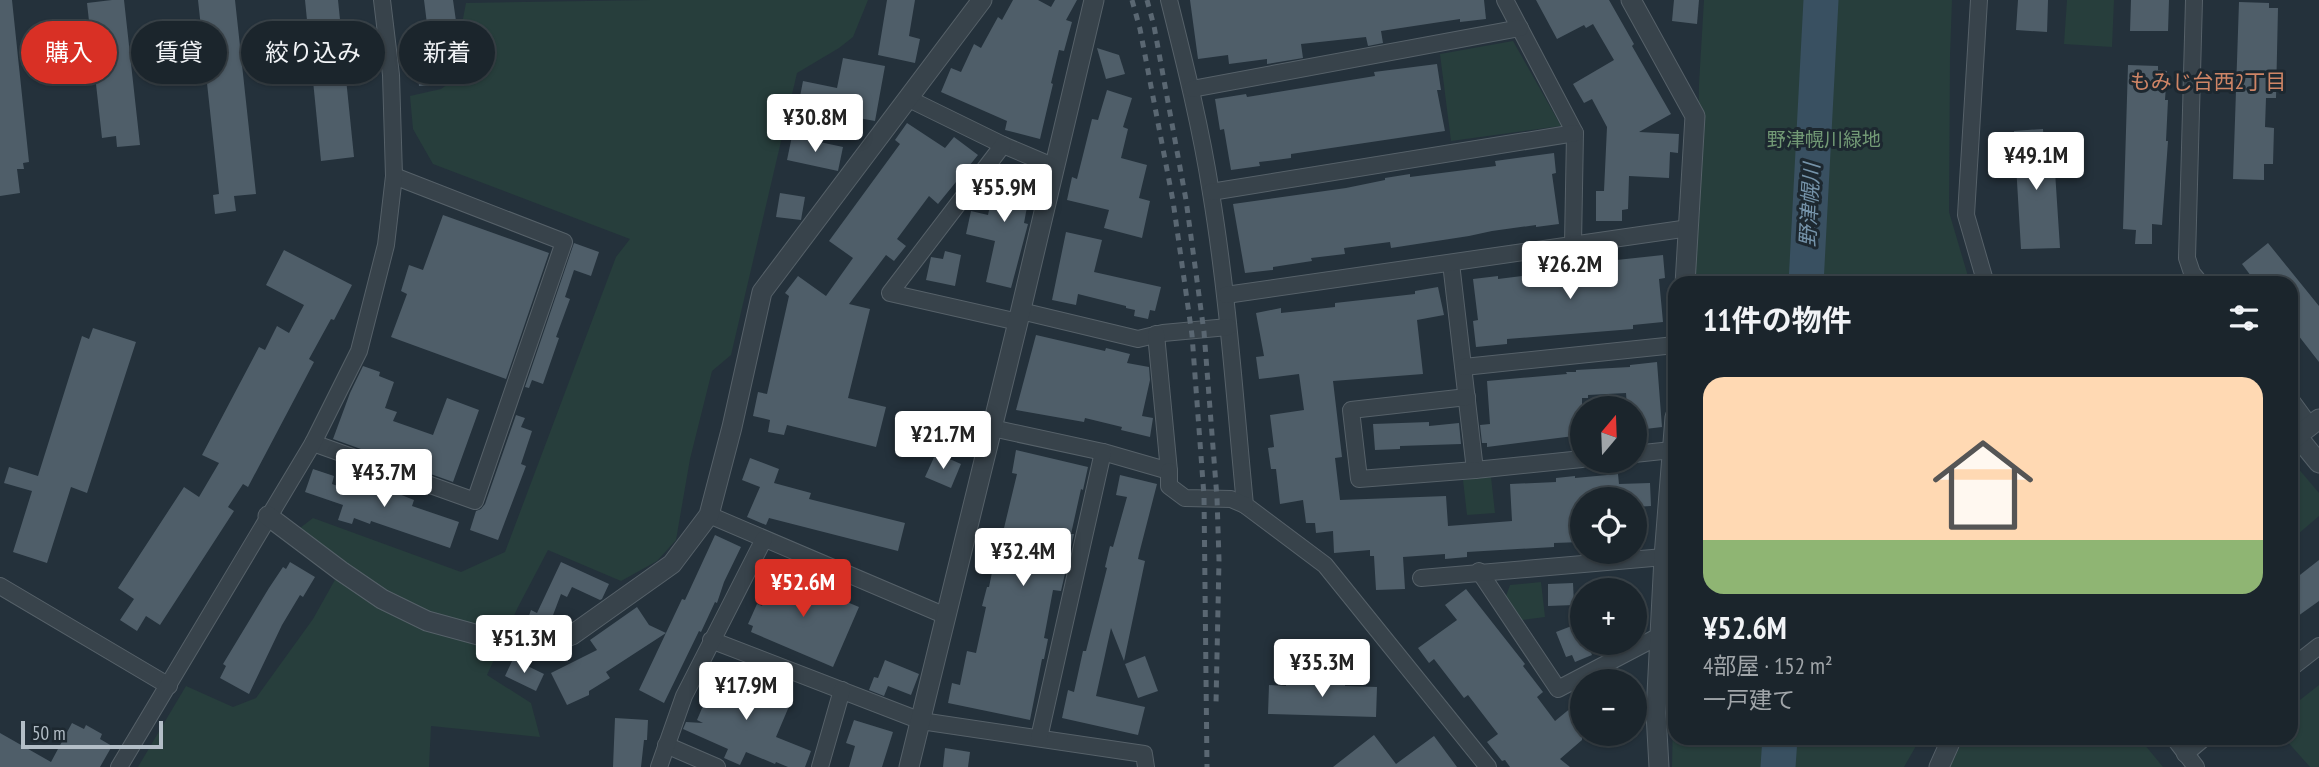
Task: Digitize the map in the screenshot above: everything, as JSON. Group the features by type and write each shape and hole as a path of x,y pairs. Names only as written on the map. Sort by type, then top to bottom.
{"street":[{"path":"119,767 313,443 359,351 386,245 394,176 391,75 382,0"},
{"path":"268,516 382,599 427,621 519,646 550,643 572,635 672,564 709,515 762,292 982,0"},
{"path":"1169,0 1192,89 1211,192 1226,295 1245,505"},
{"path":"1505,0 1576,133 1573,244"},
{"path":"1631,0 1695,116 1686,276"},
{"path":"1979,0 1966,215 1984,276"},
{"path":"2194,0 2187,258 2194,276"},
{"path":"909,767 1097,1"},
{"path":"1192,89 1520,28"},
{"path":"907,98 1055,167"},
{"path":"1211,192 1576,133"},
{"path":"1003,145 890,293 1138,339 1156,334 1228,327"},
{"path":"313,443 475,501 564,242 394,176"},
{"path":"1226,295 1689,228"},
{"path":"1451,263 1475,470"},
{"path":"1156,334 1169,486 1185,498 1231,499 1245,505 1325,565 1488,767"},
{"path":"1464,367 1668,346"},
{"path":"1467,397 1351,410 1359,479 1570,460"},
{"path":"992,428 1103,452 1169,471"},
{"path":"2304,430 2319,463"},
{"path":"1647,453 1668,450"},
{"path":"1039,738 1103,452"},
{"path":"1659,767 1656,713 1668,504"},
{"path":"709,515 946,616"},
{"path":"659,767 684,696 764,539"},
{"path":"1421,578 1664,557"},
{"path":"1479,571 1558,689 1661,635"},
{"path":"0,586 169,686"},
{"path":"711,640 921,721 1143,754 1146,767"},
{"path":"2298,662 2319,646"},
{"path":"820,767 842,690"},
{"path":"666,745 718,767"},
{"path":"1939,767 1949,745"},
{"path":"2179,745 2196,767"},
{"path":"2185,754 2196,745"}],"green space":[{"path":"868,0 853,37 797,73 731,355 712,371 690,459 676,540 657,561 621,581 548,550 487,675 531,703 540,737 431,726 429,767 138,767 186,686 233,707 256,698 313,619 345,562 300,528 313,518 461,572 505,552 616,257 630,239 433,164 413,129 410,96 441,89 448,84 495,84 495,21 462,21 466,3"},
{"name":"野津幌川緑地","path":"1704,0 1952,0 1949,212 1968,276 1695,276 1699,84"},
{"path":"2067,0 2114,0 2112,47 2064,44"},
{"path":"1513,41 1561,126 1451,141 1440,54"},
{"path":"2298,468 2319,493 2319,516 2298,534"},
{"path":"1491,477 1495,513 1467,515 1463,480"},
{"path":"1541,582 1545,617 1522,620 1505,599 1510,585"},
{"path":"2319,685 2319,767 2310,767 2290,745 2298,745 2298,702"},
{"path":"1672,745 1917,745 1904,767 1672,767"},
{"path":"1961,745 2145,745 2163,767 1950,767"}],"building":[{"path":"0,0 12,0 29,162 23,163 24,169 17,169 20,193 0,196"},
{"path":"124,0 131,84 133,84 140,145 117,147 116,136 102,138 96,84 117,84 117,21 89,21 87,3"},
{"path":"198,0 235,0 241,84 244,84 256,194 234,196 236,211 215,214 213,195 219,194 207,84 227,84 227,21 200,21"},
{"path":"305,0 338,0 340,21 307,21"},
{"path":"424,0 453,0 456,21 427,21"},
{"path":"887,0 915,0 909,36 920,39 915,63 878,55"},
{"path":"1013,0 1038,0 1051,7 1055,0 1077,0 1066,20 1072,22 1064,51 1059,50 1040,139 1005,130 1007,121 941,92 951,68 961,72 974,44 981,48 998,17 1002,20"},
{"path":"1190,0 1484,0 1486,19 1460,22 1460,19 1381,31 1383,43 1368,46 1366,37 1301,44 1303,58 1267,64 1267,59 1229,64 1228,55 1198,59"},
{"path":"1536,0 1609,0 1671,114 1639,132 1679,134 1678,153 1670,152 1669,178 1629,176 1628,209 1622,210 1622,221 1596,221 1596,191 1604,191 1607,127 1592,99 1584,103 1573,84 1614,60 1593,24 1586,28 1584,25 1557,39"},
{"path":"1674,0 1699,0 1697,24 1672,21"},
{"path":"2018,0 2048,0 2047,32 2016,30"},
{"path":"2131,0 2169,0 2168,31 2130,31"},
{"path":"2239,2 2269,3 2269,8 2278,8 2276,98 2266,98 2265,127 2274,128 2273,164 2264,164 2264,180 2233,179"},
{"path":"1097,48 1119,55 1125,74 1106,79"},
{"path":"843,58 885,66 875,121 798,107 803,81 837,88"},
{"path":"1437,64 1441,90 1437,90 1445,131 1291,154 1291,158 1259,162 1260,166 1231,170 1224,129 1220,130 1215,99 1246,94 1247,97 1375,76 1374,72"},
{"path":"2128,65 2158,66 2158,70 2167,71 2165,100 2168,100 2168,141 2162,225 2152,224 2152,244 2135,244 2136,230 2123,229"},
{"path":"313,84 347,84 354,157 321,161"},
{"path":"1107,90 1132,98 1123,127 1128,129 1121,158 1147,165 1139,198 1150,201 1142,238 1104,228 1109,210 1067,200 1072,177 1077,179 1092,119 1098,120"},
{"path":"907,123 945,148 954,137 978,155 938,204 929,196 897,239 906,246 894,261 886,255 849,304 870,309 848,398 886,407 876,447 787,425 784,435 768,432 770,420 753,416 758,392 767,394 789,296 785,293 798,276 826,296 853,258 829,241 900,144 895,140"},
{"path":"2043,129 2045,157 2054,156 2060,248 2021,249 2014,131"},
{"path":"792,136 843,147 838,171 787,160"},
{"path":"1554,153 1556,173 1552,174 1559,224 1492,231 1391,248 1390,242 1344,248 1345,254 1311,258 1312,261 1273,267 1273,270 1245,273 1233,204 1346,188 1410,174 1410,177 1496,166 1495,161"},
{"path":"998,168 1033,175 1024,223 1028,224 1011,288 986,282 995,241 966,234 971,211 988,215"},
{"path":"780,193 805,197 801,220 776,217"},
{"path":"443,215 549,253 506,379 391,337 407,294 401,291 409,265 423,270"},
{"path":"1066,232 1102,240 1094,272 1161,287 1155,311 1150,310 1148,319 1134,316 1135,310 1126,306 1078,294 1076,305 1052,300"},
{"path":"574,243 599,252 591,276 574,270 565,297 570,299 543,384 532,380 529,388 525,387"},
{"path":"2268,243 2295,276 2251,276 2242,264"},
{"path":"284,250 352,285 309,359 314,362 248,487 243,484 228,507 234,511 160,625 146,616 137,631 120,620 134,599 118,588 184,487 199,497 219,463 202,455 259,347 265,350 277,326 289,333 304,305 266,285"},
{"path":"945,251 961,255 955,286 926,280 931,257 943,259"},
{"path":"1663,255 1665,278 1659,279 1663,322 1633,325 1633,329 1507,339 1507,344 1476,347 1473,321 1478,320 1473,279 1498,276 1498,279 1554,272 1554,269 1598,262"},
{"path":"2298,280 2319,306 2319,362 2298,335"},
{"path":"1438,287 1444,315 1417,320 1423,374 1333,381 1342,457 1335,458 1340,500 1446,496 1448,526 1512,521 1510,484 1556,482 1556,478 1618,474 1619,484 1650,483 1651,506 1647,506 1647,487 1570,487 1570,542 1554,543 1554,547 1467,552 1467,557 1445,559 1445,554 1403,557 1405,589 1376,590 1374,556 1370,556 1370,550 1334,553 1333,531 1316,533 1315,523 1306,523 1303,500 1280,504 1276,469 1271,469 1268,448 1274,447 1270,415 1304,410 1299,374 1259,379 1256,357 1264,356 1256,313 1281,308 1281,313 1335,307 1335,303 1415,294 1415,291"},
{"path":"93,328 136,342 87,493 71,487 47,563 13,552 32,491 4,483 9,467 38,476 82,336 89,339"},
{"path":"1036,335 1130,354 1127,363 1149,367 1150,380 1142,416 1153,418 1150,437 1085,418 1084,422 1016,410"},
{"path":"1657,362 1662,427 1647,429 1647,396 1626,396 1626,393 1570,396 1570,437 1487,447 1487,443 1482,443 1480,425 1490,424 1487,381"},
{"path":"363,366 380,372 379,376 394,382 385,408 397,412 393,421 433,435 447,398 479,410 453,482 333,439"},
{"path":"516,415 525,418 521,427 532,431 521,464 526,466 498,540 470,530 476,511 485,504"},
{"path":"1429,422 1429,426 1459,423 1461,444 1400,446 1400,449 1375,450 1373,424"},
{"path":"1016,450 1088,467 1071,534 1074,534 1061,591 1053,590 1044,638 1048,639 1030,720 948,703 952,683 960,685 967,651 976,653 986,607 982,606 1017,474 1012,473"},
{"path":"936,453 961,464 951,488 925,477"},
{"path":"750,458 779,469 774,483 811,493 809,499 905,523 898,551 769,518 766,525 747,517 760,487 742,480"},
{"path":"313,469 334,476 332,484 359,493 364,480 414,500 412,506 459,522 450,548 371,521 370,524 354,518 352,524 338,520 343,505 305,492"},
{"path":"1120,475 1157,484 1138,559 1145,561 1124,661 1111,628 1096,696 1145,707 1138,735 1062,718 1068,690 1074,692 1107,568 1105,567 1110,546 1113,547 1127,497 1116,495"},
{"path":"715,535 741,547 717,603 715,602 701,632 699,631 664,703 639,690"},
{"path":"2319,560 2319,601 2298,616 2298,576"},
{"path":"290,562 315,577 303,597 300,595 282,625 249,694 220,678 226,666 223,664 269,588 283,567 286,569"},
{"path":"561,562 609,584 602,599 572,587 567,597 561,594 547,631 537,632 525,627 531,610 537,613"},
{"path":"778,567 796,574 794,580 859,607 833,667 751,632 753,626 748,624 757,604 762,606"},
{"path":"1570,583 1570,605 1548,606 1548,584"},
{"path":"1466,589 1525,664 1523,666 1543,692 1537,697 1555,721 1570,709 1570,746 1575,746 1560,759 1570,767 1510,767 1487,742 1498,734 1468,695 1464,698 1434,659 1429,663 1418,648 1457,620 1445,605"},
{"path":"637,607 649,625 666,633 606,672 610,678 589,691 589,695 567,705 551,673 597,650 590,640"},
{"path":"1570,627 1572,655 1566,657 1556,632"},
{"path":"1572,655 1592,655 1575,662"},
{"path":"1145,656 1158,691 1138,698 1125,664"},
{"path":"513,659 544,674 536,691 505,676"},
{"path":"885,660 919,674 911,695 888,686 884,696 869,690 874,677 878,678"},
{"path":"727,663 745,671 740,683 790,704 776,737 811,751 805,767 775,764 746,752 740,765 724,758 728,749 683,729 686,722 703,723 697,720 720,666 725,668"},
{"path":"1298,678 1345,679 1345,686 1377,687 1376,717 1268,714 1269,685 1286,686 1286,682 1298,682"},
{"path":"615,718 648,720 641,767 613,767"},
{"path":"854,720 893,732 882,767 849,767 855,746 846,743"},
{"path":"72,723 84,729 86,725 102,734 100,739 112,746 100,767 0,767 0,733 51,762"},
{"path":"1374,735 1396,764 1434,736 1457,767 1333,767"},
{"path":"945,748 970,752 968,767 943,767"}],"waterway":[{"name":"野津幌川","path":"1806,276 1821,0"},
{"name":"野津幌川","path":"1778,767 1780,745"}],"railway":[{"path":"1132,0 1173,201 1192,335 1204,496 1207,767"},
{"path":"1147,0 1186,200 1204,332 1217,498 1219,560 1216,704"}],"district":[{"name":"もみじ台西2丁目","path":"2208,82"}]}
